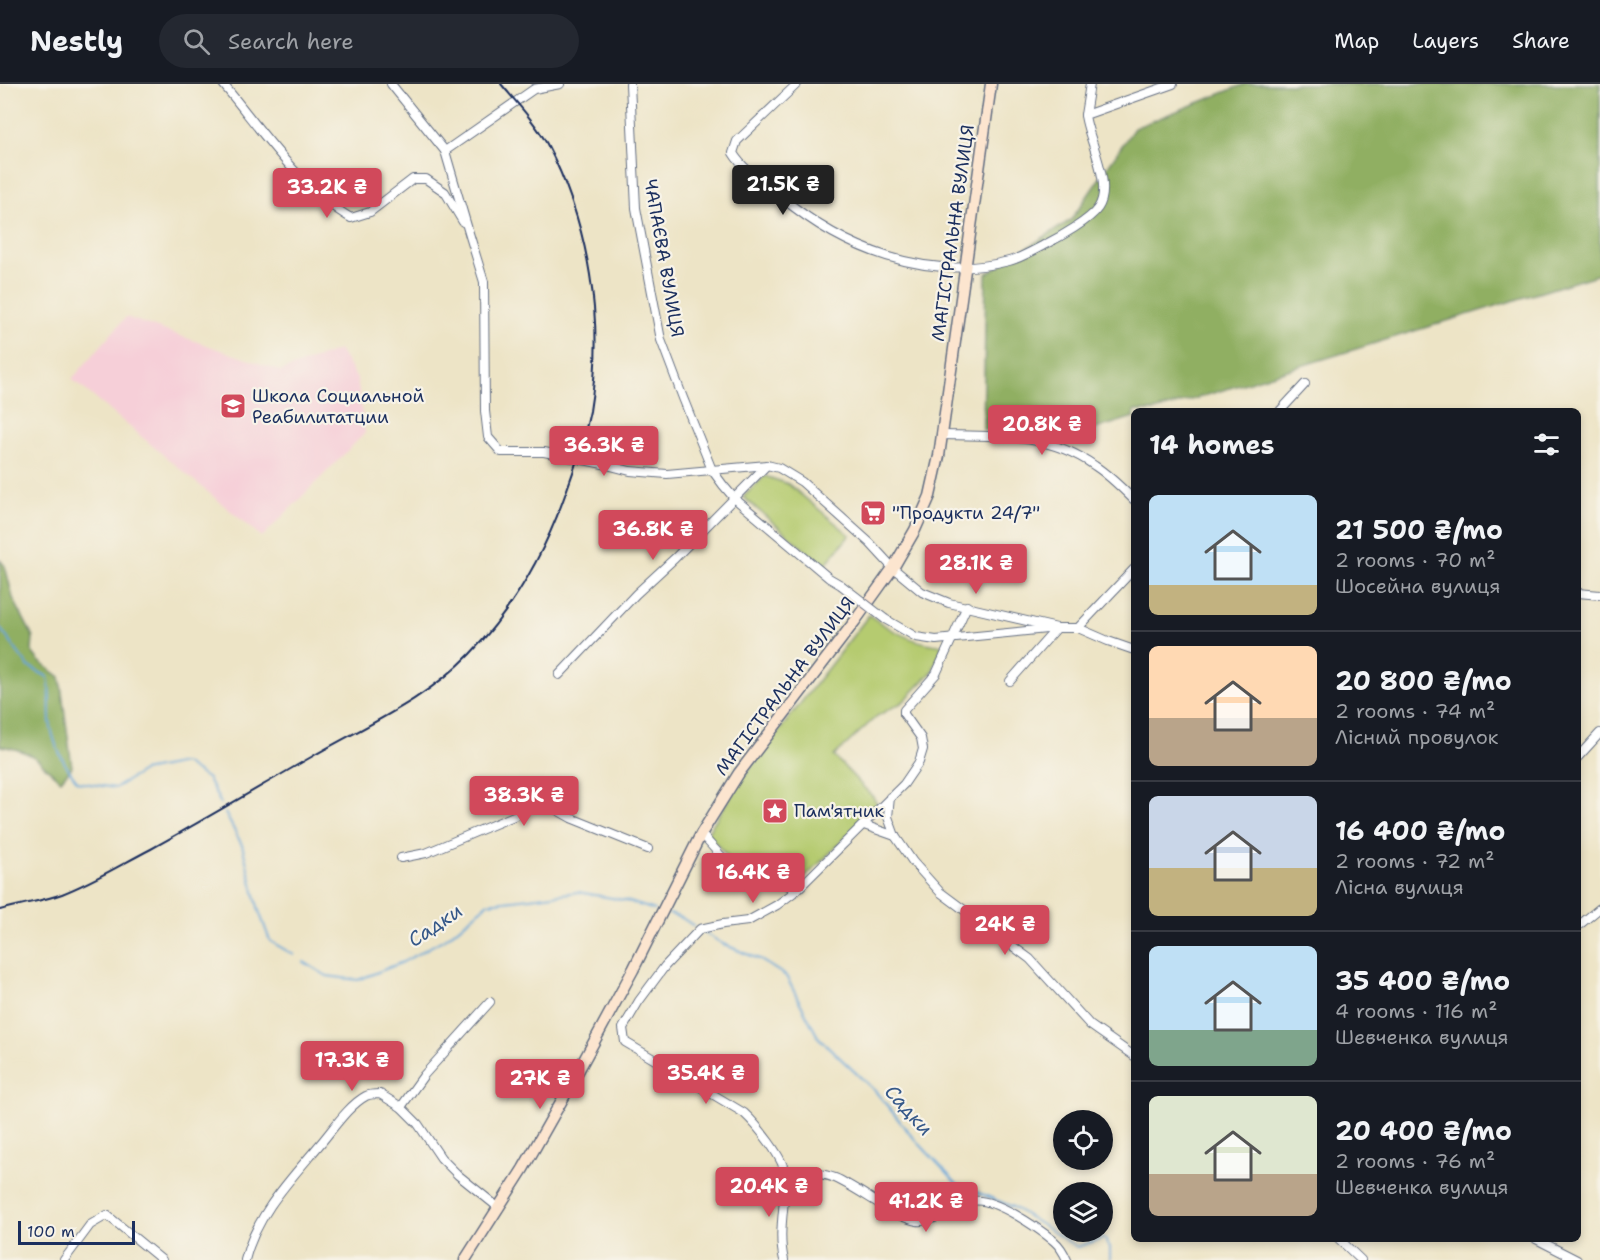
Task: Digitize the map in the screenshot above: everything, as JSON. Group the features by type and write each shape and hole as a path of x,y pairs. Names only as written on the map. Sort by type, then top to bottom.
{"main road":[{"name":"МАГІСТРАЛЬНА ВУЛИЦЯ","path":"465,1260 523,1169 580,1067 633,970 701,834 739,773 855,621 893,568 915,530 930,496 939,456 991,84"}],"street":[{"path":"223,84 308,185 335,209 351,218 370,212 413,179 426,179 445,192 469,232"},
{"path":"391,84 445,151 484,282 485,411 488,437 501,452 544,452 630,471 667,474 767,465 779,468 802,482 870,543 893,568 922,592 949,603 1057,628 1078,628 1131,649"},
{"path":"445,151 534,89 560,84"},
{"name":"ЧАПАЄВА ВУЛИЦЯ","path":"630,84 636,208 661,340 712,470 735,498 829,578 885,620 916,637 936,640 953,639 1057,628"},
{"path":"797,84 737,141 733,153 739,163 795,209 829,233 910,264 944,268 1010,261 1066,234 1099,207 1104,184 1085,115 1090,84"},
{"path":"1085,115 1173,84"},
{"path":"1283,408 1305,384"},
{"path":"942,435 1031,439 1075,454 1097,466 1131,497"},
{"path":"558,675 636,594 767,465"},
{"path":"1078,628 1131,572"},
{"path":"1581,593 1600,595"},
{"path":"784,1260 780,1244 785,1172 757,1125 744,1113 625,1042 623,1028 639,1001 665,966 700,929 748,921 777,905 797,890 904,784 919,762 923,749 921,738 904,714 904,710 936,674 967,606"},
{"path":"1011,681 1057,628"},
{"path":"1581,754 1600,733"},
{"path":"890,797 888,817 895,836 913,862 940,892 1030,958 1090,1025 1131,1054"},
{"path":"401,858 426,853 540,805 555,809 571,818 648,849"},
{"path":"864,825 895,836"},
{"path":"701,834 732,868 752,876 776,879 797,890"},
{"path":"1581,924 1600,908"},
{"path":"401,1107 424,1075 490,1002"},
{"path":"245,1260 249,1245 282,1187 344,1116 367,1096 380,1094 401,1107 418,1124 441,1158 499,1208"},
{"path":"785,1172 834,1177 901,1216 917,1221 931,1219 974,1200 994,1204 1055,1242 1067,1260"},
{"path":"64,1260 90,1225 107,1215 162,1260"},
{"path":"1342,1242 1361,1260"},
{"path":"1542,1242 1577,1260"}],"shaded area":[{"name":"Школа Социальной Реабилитатции","path":"126,317 281,371 339,350 357,379 365,433 262,537 72,379"}],"green space":[{"path":"1245,84 1600,84 1600,274 1165,408 1131,408 1131,418 1086,432 983,429 986,274 1071,220 1134,128"},
{"path":"765,476 788,484 850,535 824,566 743,497"},
{"path":"0,560 5,566 13,598 33,637 32,652 39,661 60,677 72,767 61,780 30,755 0,746"},
{"path":"869,615 904,636 923,643 943,645 932,672 903,702 877,716 834,756 873,797 878,806 799,883 794,885 777,875 753,872 736,866 707,833 744,776"}],"waterway":[{"name":"Садки","path":"0,628 28,666 48,677 50,721 56,746 78,782 115,788 143,771 184,763 208,779 221,804"},
{"name":"Садки","path":"225,813 242,845 259,911 270,941 294,955"},
{"name":"Садки","path":"304,962 327,976 358,980 403,962 448,937 488,903 578,892 623,900 655,910"},
{"name":"Садки","path":"669,914 682,918 694,926"},
{"name":"Садки","path":"705,933 723,944 759,959 786,976 818,1037 876,1092 912,1136 957,1184 1013,1207 1077,1247 1104,1238 1110,1247 1110,1260"}],"railway":[{"path":"0,910 55,896 96,878 416,698 453,670 486,637 526,580 557,517 585,433 590,411 596,343 590,274 574,207 547,144 526,113 501,84"}],"place":[{"name":"Школа Социальной Реабилитатции","path":"233,406"},
{"name":"\"Продукти 24/7\"","path":"873,513"},
{"name":"Пам'ятник","path":"775,811"}]}
